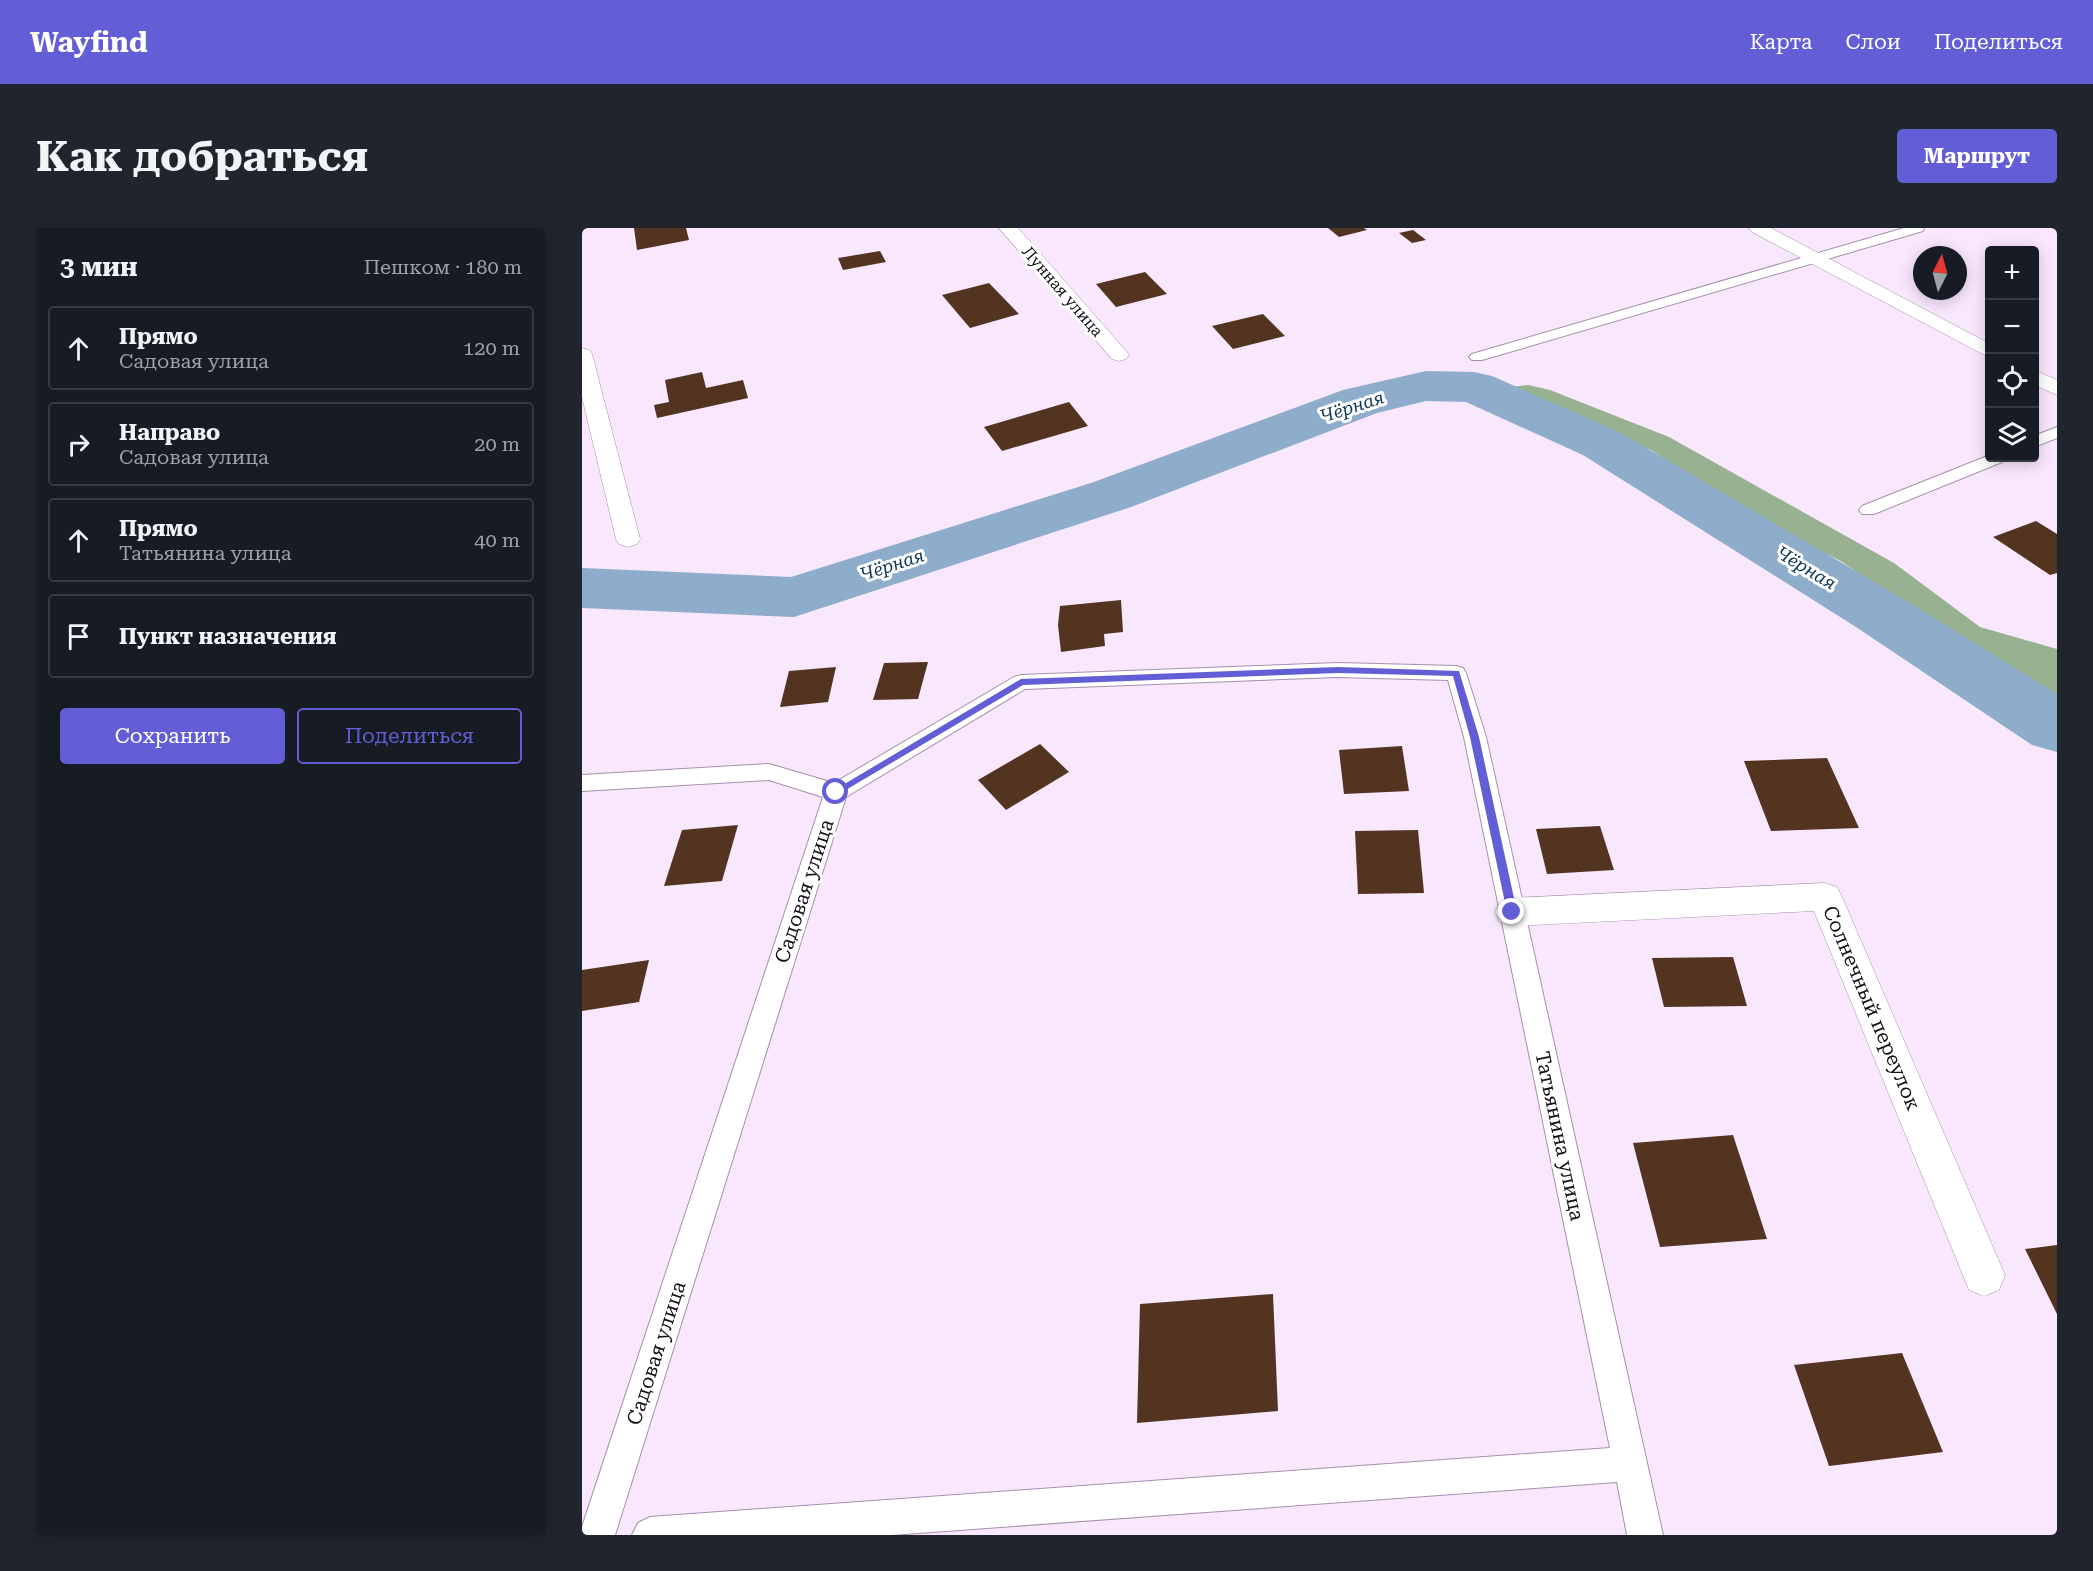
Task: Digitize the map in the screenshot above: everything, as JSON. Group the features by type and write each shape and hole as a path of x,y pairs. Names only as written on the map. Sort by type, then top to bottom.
{"street":[{"name":"Лунная улица","path":"1008,228 1119,355"},
{"path":"1758,228 1985,350"},
{"path":"582,354 628,539"},
{"path":"2039,379 2057,388"},
{"name":"Солнечный переулок","path":"1512,912 1825,897 1984,1275"}],"lane":[{"path":"1477,357 1918,228"},
{"path":"2039,440 2057,432"},
{"path":"1868,510 1986,462"},
{"name":"Татьянина улица","path":"836,792 1021,682 1338,670 1456,673 1475,737 1645,1535"},
{"path":"582,783 769,772 836,792"},
{"name":"Садовая улица","path":"597,1535 836,792"},
{"path":"650,1535 1630,1464"}],"green space":[{"path":"1528,385 1550,390 1669,437 1894,563 1980,627 2057,649 2057,704 1839,560 1767,525 1651,450 1524,397 1510,387"}],"building":[{"path":"634,228 686,228 689,240 637,250"},
{"path":"1328,228 1364,228 1367,230 1339,237"},
{"path":"1413,230 1426,240 1412,243 1399,233"},
{"path":"880,251 886,262 843,270 838,258"},
{"path":"1145,272 1167,294 1116,307 1096,284"},
{"path":"989,283 1019,314 970,328 942,295"},
{"path":"1263,314 1285,336 1233,349 1212,326"},
{"path":"702,372 706,388 743,380 748,398 657,418 654,405 669,402 665,380"},
{"path":"1069,402 1088,426 1002,451 984,427"},
{"path":"2036,521 2057,534 2057,573 2050,575 1993,537"},
{"path":"1121,600 1123,632 1104,634 1105,646 1061,652 1058,625 1060,606"},
{"path":"928,662 918,699 873,700 884,663"},
{"path":"836,667 828,702 780,707 789,671"},
{"path":"1040,744 1069,772 1006,810 978,780"},
{"path":"1402,746 1409,791 1344,794 1339,750"},
{"path":"1827,758 1859,828 1771,831 1744,761"},
{"path":"738,825 722,881 664,886 682,830"},
{"path":"1600,826 1614,870 1547,874 1536,829"},
{"path":"1418,830 1424,893 1358,894 1355,831"},
{"path":"1733,957 1747,1006 1664,1007 1652,958"},
{"path":"649,960 639,1002 582,1011 582,970"},
{"path":"1733,1135 1767,1239 1660,1247 1633,1143"},
{"path":"2057,1245 2057,1314 2025,1249"},
{"path":"1273,1294 1278,1411 1137,1423 1140,1304"},
{"path":"1902,1353 1943,1452 1829,1466 1794,1365"}],"waterway":[{"name":"Чёрная","path":"582,588 794,597 1111,495 1361,401 1426,386 1474,387 1602,444 1878,612 2057,727"}],"route":[{"path":"836,792 1021,682 1338,670 1456,673 1475,737 1512,912"}]}
